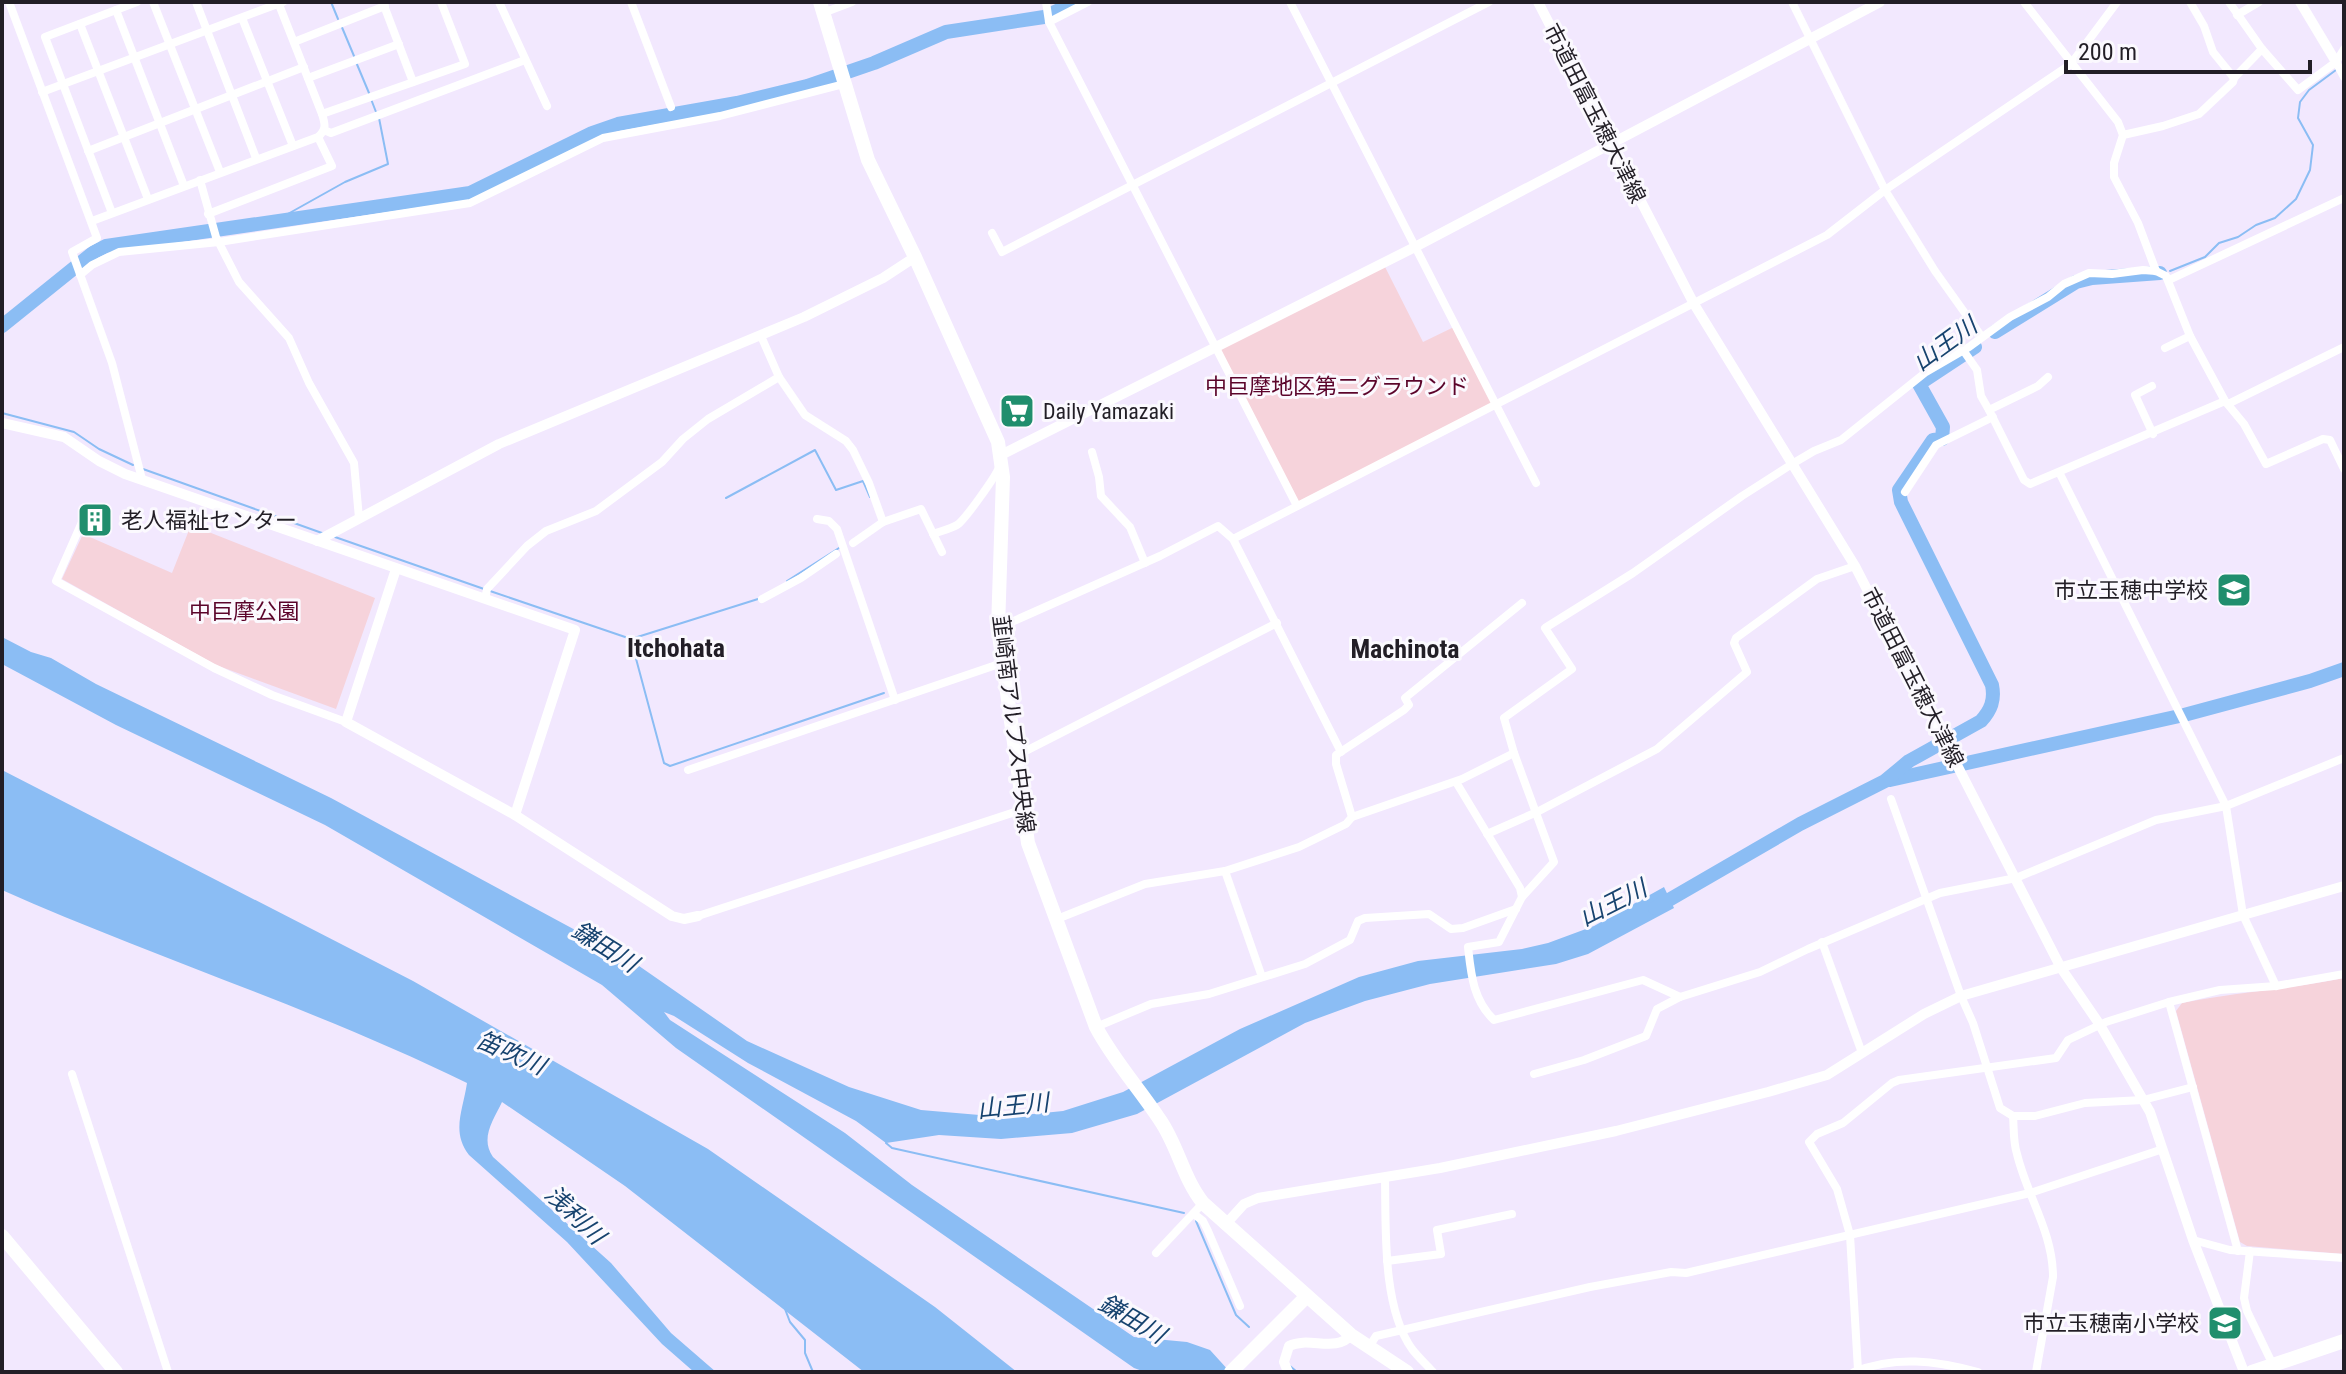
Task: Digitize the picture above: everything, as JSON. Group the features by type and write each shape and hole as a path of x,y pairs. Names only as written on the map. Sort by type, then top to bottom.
{"main road":[{"name":"韮崎南アルプス中央線","path":"821,8 868,160 915,257 1001,455 998,628 1028,843 1096,1027 1110,1053 1162,1122 1198,1209 1225,1225 1351,1335 1407,1372"},
{"path":"2,1236 116,1372"},
{"path":"1231,1372 1306,1297"},
{"path":"2252,1372 2344,1341"}],"street":[{"path":"9,2 97,238 72,252 112,363 142,479"},
{"path":"112,213 45,37 137,2"},
{"path":"153,2 220,172"},
{"path":"196,2 256,158"},
{"path":"322,114 465,64 441,2"},
{"path":"499,2 547,106"},
{"path":"631,2 671,107"},
{"path":"821,8 852,2"},
{"path":"1046,2 1049,18 1297,506"},
{"path":"1049,18 1088,2"},
{"path":"1290,2 1536,483"},
{"path":"992,233 1002,252 1489,2"},
{"name":"市道田富玉穂大津線","path":"1538,2 1694,304 1855,566 2061,968 2100,1025 2143,1100 2244,1372"},
{"path":"1792,2 1885,190 1935,271 1982,337"},
{"path":"933,534 961,523 998,473 1001,455 1415,247 1880,2"},
{"path":"2024,2 2118,122 2123,135 2114,163 2114,177 2138,223 2156,271 2169,280 2190,336 2226,402 2244,424 2266,464 2323,439 2330,440 2344,469"},
{"path":"1233,539 1827,235 1885,190 2071,64 2117,2"},
{"path":"2190,2 2204,26 2213,52 2234,78"},
{"path":"2229,2 2262,49 2298,90 2340,70"},
{"path":"2237,15 2259,2"},
{"path":"2300,2 2340,70"},
{"path":"42,92 280,3 322,114 321,134 332,166 208,214"},
{"path":"294,42 384,4 413,82"},
{"path":"116,10 184,186"},
{"path":"242,18 293,146"},
{"path":"80,24 148,199"},
{"path":"308,78 399,44"},
{"path":"2123,135 2199,114 2262,49"},
{"path":"2340,70 2344,49"},
{"path":"92,221 525,60"},
{"path":"88,151 304,67"},
{"path":"78,269 119,252 470,203 612,135 720,116 842,77"},
{"path":"200,180 211,225 239,282 289,338 309,383 354,463 359,518"},
{"path":"2169,280 2344,198"},
{"path":"317,541 499,444 761,336 862,289 915,257"},
{"path":"1680,997 1643,980 1494,1020 1482,1009 1472,982 1468,947 1496,944 1522,897 1554,862 1504,718 1572,669 1545,628 1633,573 1792,464 1841,440 1926,372 2077,277 2089,273 2156,271"},
{"path":"761,336 779,377 805,415 846,441 853,450 883,522"},
{"path":"2165,348 2190,336"},
{"path":"1963,350 1977,370 1981,396 2024,480 2030,484 2153,434 2344,347"},
{"path":"485,599 487,589 537,539 562,524 596,511 662,462 683,439 708,419 779,377"},
{"path":"1905,492 1936,445 2038,386 2048,377"},
{"path":"2152,386 2135,395 2153,434"},
{"path":"2,423 64,437 99,461 142,479 575,630 515,815"},
{"path":"1092,452 1101,496 1130,527 1145,563"},
{"path":"2059,472 2226,806 2243,915 2276,986"},
{"path":"853,543 883,522 921,509 942,552"},
{"path":"817,519 829,521 837,529 895,700"},
{"path":"82,522 56,581 214,668 272,695 346,722 515,815 672,916 684,919 698,916 1024,809"},
{"path":"998,628 1145,563 1218,526 1233,539 1297,664 1312,701 1341,752"},
{"path":"762,599 836,554"},
{"path":"1487,834 1642,758 1673,737 1747,672 1734,643 1736,638 1817,579 1855,566"},
{"path":"346,722 396,569"},
{"path":"1352,817 1336,755 1404,710 1409,705 1405,698 1522,603"},
{"path":"1016,756 1277,623"},
{"path":"688,770 1002,663"},
{"path":"1057,919 1145,884 1225,871 1299,847 1346,824 1352,817 1456,782 1514,753"},
{"path":"1534,1074 1584,1060 1646,1036 1657,1009 1680,997 1760,972 1822,942 1940,893 2016,878 2156,820 2226,806 2344,758"},
{"path":"1456,782 1520,888 1522,897"},
{"path":"1891,799 1989,1069 1994,1098 2000,1108 2013,1116 2035,1116 2085,1103 2143,1100 2193,1087"},
{"path":"1225,871 1262,977"},
{"path":"1225,1225 1244,1204 1258,1198 1385,1178 1551,1145 1729,1103 1827,1075 1924,1014 1961,996 2344,886"},
{"path":"1096,1027 1151,1004 1209,994 1305,964 1350,940 1358,921 1365,918 1429,914 1451,929 1463,928 1516,908"},
{"path":"1822,942 1862,1053"},
{"path":"1978,1372 1952,1365 1906,1360 1856,1371 1850,1235 1837,1189 1809,1142 1817,1134 1843,1123 1892,1083 2056,1058 2068,1040 2100,1025 2169,1002 2220,990 2276,986 2344,974"},
{"path":"2169,1002 2238,1251"},
{"path":"72,1074 168,1372"},
{"path":"2013,1116 2016,1152 2042,1221 2053,1262 2036,1372"},
{"path":"1369,1347 1376,1336 1590,1287 1671,1272 1686,1273 2030,1193 2163,1149"},
{"path":"1385,1178 1387,1261 1402,1331 1433,1372"},
{"path":"1156,1253 1198,1209 1240,1306"},
{"path":"1387,1261 1441,1254 1437,1230 1512,1214"},
{"path":"2193,1240 2238,1251 2344,1258"},
{"path":"2250,1251 2244,1298 2247,1311 2273,1365"},
{"path":"1288,1372 1284,1362 1289,1346 1302,1342 1338,1344 1351,1335"}],"green space":[{"name":"中巨摩地区第二グラウンド","path":"1383,263 1423,342 1456,326 1497,404 1297,506 1215,346"},
{"name":"中巨摩公園","path":"191,525 375,598 336,709 216,665 62,579 83,534 172,573"},
{"path":"2344,978 2344,1254 2247,1246 2240,1242 2176,1011 2182,1003"}],"water":[{"name":"鎌田川","path":"2,637 51,658 96,684 331,798 629,959 747,1041 849,1087 921,1110 1003,1117 1063,1111 1123,1092 1240,1029 1359,977 1418,961 1548,943 1594,926 1664,887 1674,908 1588,954 1556,964 1430,984 1365,1001 1305,1023 1137,1114 1072,1133 1001,1139 939,1135 886,1143 856,1121 748,1063 664,1012 670,1020 845,1133 912,1185 1134,1337 1187,1342 1210,1350 1230,1372 1145,1372 1134,1368 676,1048 602,985 325,825 116,725 2,664"},
{"name":"笛吹川","path":"2,770 413,981 708,1149 935,1307 1017,1372 864,1372 625,1186 502,1102 488,1136 493,1157 611,1263 671,1333 716,1372 694,1372 662,1344 567,1242 469,1155 459,1129 467,1083 352,1031 2,890"}],"waterway":[{"path":"331,2 338,19"},
{"path":"2,326 94,252 106,246 470,193 592,133 618,124 737,103 807,86 874,63 946,32 1044,17 1076,2"},
{"path":"341,25 354,56"},
{"path":"356,62 369,93"},
{"name":"山王川","path":"2170,271 2205,257 2219,243 2275,218 2296,199 2310,170 2313,145 2298,118 2300,102 2309,90 2336,70"},
{"path":"371,99 376,112"},
{"path":"277,220 345,182 388,164 379,118"},
{"name":"山王川","path":"1995,332 2076,282 2160,273"},
{"name":"山王川","path":"1655,908 1800,824 1885,781 1909,761 1981,721 1987,713 1992,700 1992,685 1901,502 1899,490 1933,440 1942,439 1943,427 1919,384 1975,347"},
{"path":"2,413 74,432 99,449 133,465"},
{"path":"726,498 815,450 836,490 863,481 870,497"},
{"path":"143,469 322,533"},
{"path":"335,537 484,589"},
{"path":"787,581 839,548"},
{"path":"490,591 631,639 758,599"},
{"path":"631,640 664,763 670,766 884,693"},
{"path":"1890,780 2184,715 2344,669"},
{"path":"886,1143 892,1148 1184,1213"},
{"path":"1196,1221 1236,1315 1249,1327"},
{"path":"785,1309 790,1322 805,1340 805,1353 813,1372"},
{"path":"1290,1366 1297,1372"}],"place":[{"name":"Daily Yamazaki","path":"1017,411"},
{"name":"老人福祉センター","path":"95,520"},
{"name":"市立玉穂中学校","path":"2234,590"},
{"name":"市立玉穂南小学校","path":"2225,1323"}],"district":[{"name":"Itchohata","path":"676,648"},
{"name":"Machinota","path":"1405,649"}],"water label":[{"name":"浅利川","path":"575,1215"}]}
